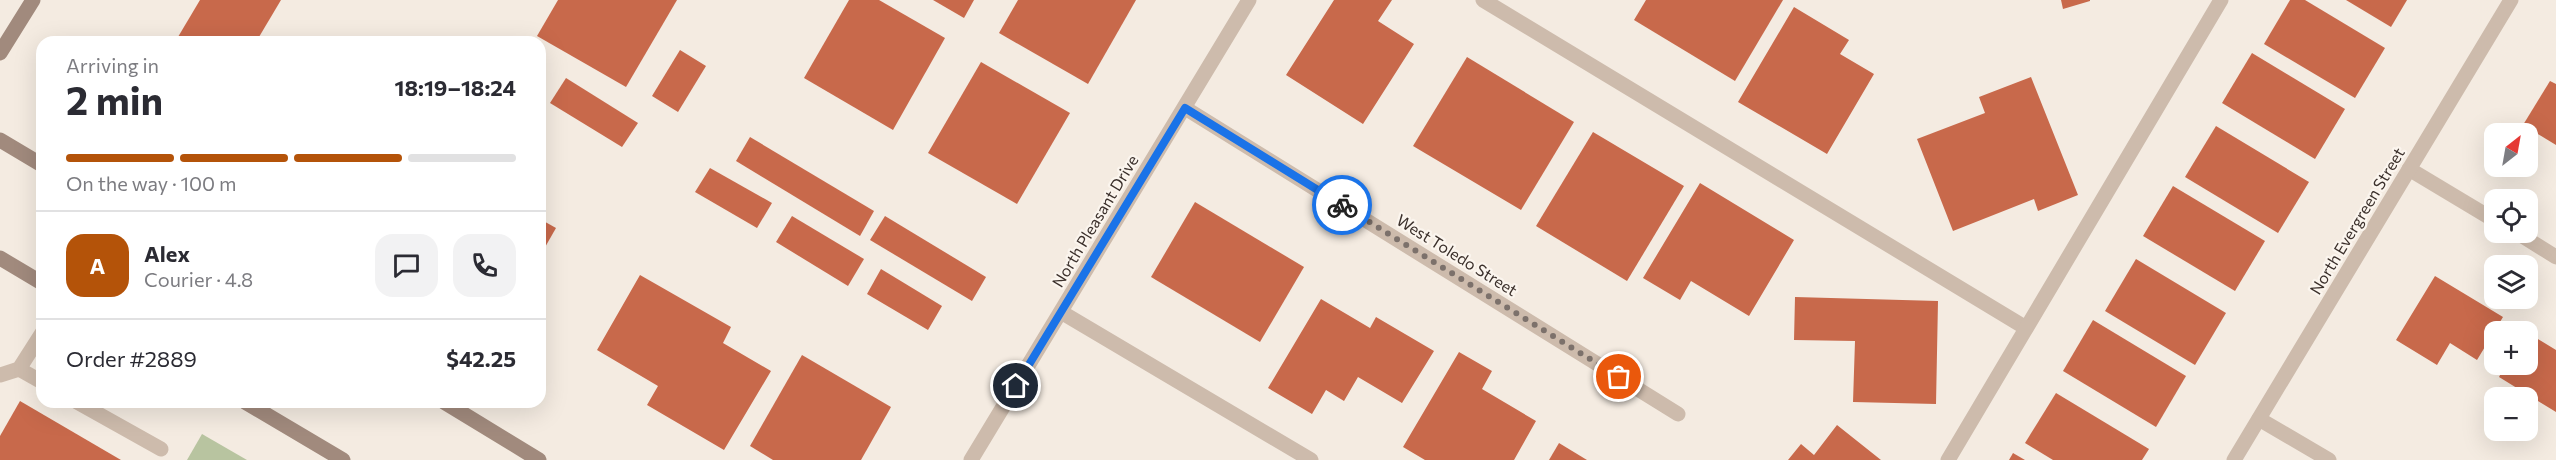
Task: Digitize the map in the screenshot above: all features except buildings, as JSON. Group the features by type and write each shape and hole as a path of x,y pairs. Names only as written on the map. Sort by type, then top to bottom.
{"main road":[{"path":"0,52 33,0"},
{"path":"0,140 36,161"},
{"path":"0,258 36,279"},
{"path":"255,408 343,460"},
{"path":"454,408 539,460"}],"street":[{"name":"North Pleasant Drive","path":"971,460 1249,0"},
{"path":"1483,0 2026,328"},
{"path":"1948,460 2221,0"},
{"name":"North Evergreen Street","path":"2234,460 2511,0"},
{"name":"West Toledo Street","path":"1185,108 1678,414"},
{"path":"2409,169 2484,214"},
{"path":"2534,243 2556,256"},
{"path":"1061,312 1311,460"},
{"path":"0,375 18,369 36,342"},
{"path":"18,369 36,379"},
{"path":"88,408 161,449"},
{"path":"2259,419 2329,460"}],"green space":[{"path":"202,434 247,460 187,460"}],"way so far":[{"path":"1342,205 1619,377"}],"route":[{"path":"1016,386 1185,108 1342,205"}]}
